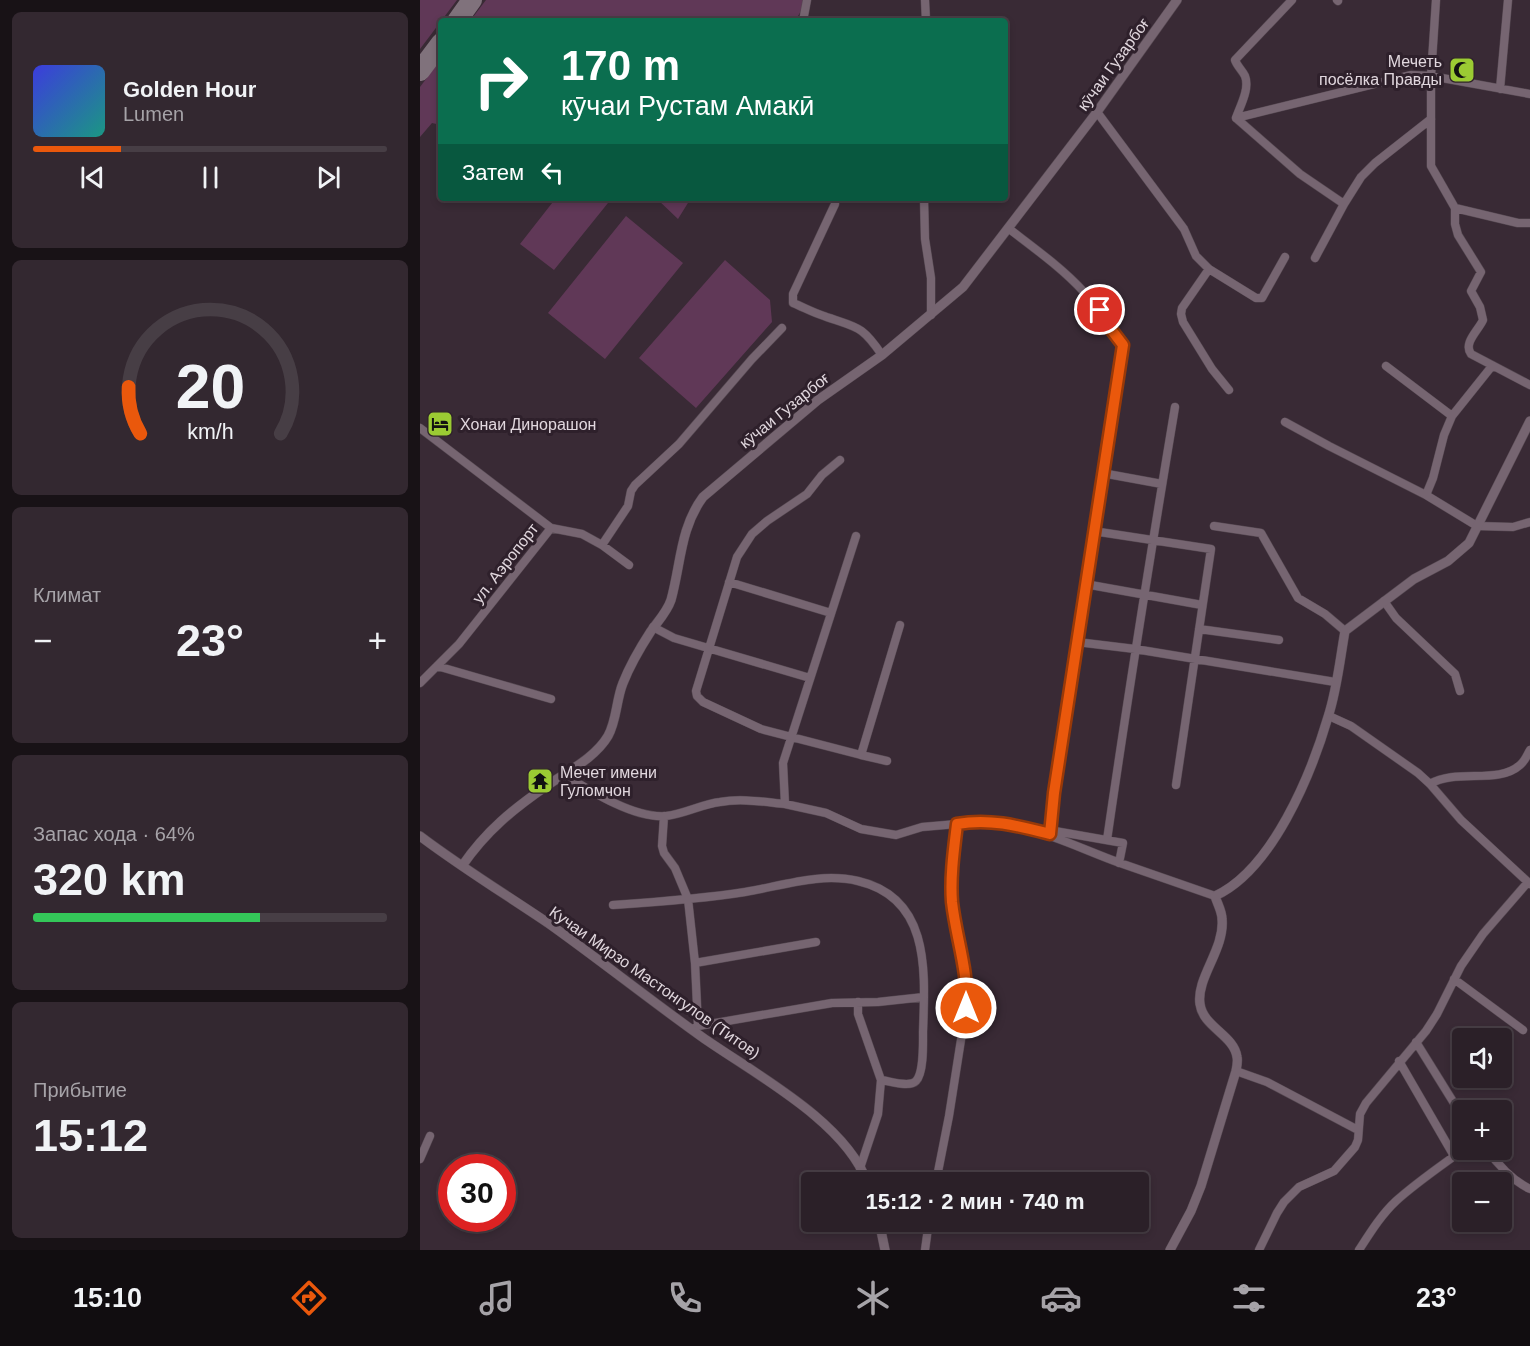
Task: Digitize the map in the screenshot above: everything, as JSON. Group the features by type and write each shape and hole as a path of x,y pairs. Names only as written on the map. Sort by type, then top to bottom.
{"street":[{"path":"804,18 807,0"},
{"path":"926,0 926,18"},
{"name":"кӯчаи Гузарбоғ","path":"462,866 476,845 494,826 596,750 609,734 622,685 639,650 670,603 684,532 690,517 704,497 818,400 882,355 963,287 1097,112 1177,0"},
{"path":"1236,118 1247,82 1236,63 1236,57 1292,0"},
{"path":"1436,0 1431,76 1431,166 1455,208 1458,235 1481,272 1471,291 1480,307 1483,320 1467,345 1467,350 1470,354 1530,385"},
{"path":"1500,89 1508,0"},
{"path":"1236,118 1411,75 1431,76 1530,94"},
{"path":"1097,112 1184,230 1196,256 1209,269 1256,298 1262,298 1285,257"},
{"path":"1236,118 1300,174 1344,204"},
{"path":"1315,258 1361,177 1375,163 1431,119"},
{"path":"835,201 793,294 793,303 823,316 853,325 864,332 882,355"},
{"path":"924,201 925,239 931,278 931,315"},
{"path":"1455,208 1518,224 1530,223"},
{"path":"1008,228 1083,290 1100,310 1123,345 1085,584 1050,832"},
{"path":"1209,269 1182,308 1181,314 1183,322 1212,369 1229,390"},
{"path":"602,545 628,506 631,491 635,485 679,444 752,359 782,328"},
{"path":"1386,366 1452,416"},
{"path":"1426,495 1452,416 1492,366"},
{"path":"1107,840 1135,649 1175,407"},
{"path":"1050,832 1119,862 1215,896 1236,885 1250,872 1282,827 1302,787 1329,716 1346,631 1414,579 1459,553 1469,543 1530,421"},
{"path":"1285,422 1426,495 1477,526 1513,527 1530,522"},
{"name":"ул. Аэропорт","path":"420,428 551,528 459,644 420,683"},
{"path":"840,460 822,475 807,495 767,521 752,534 737,557 696,691 699,699 761,729 887,761"},
{"path":"1102,473 1162,484"},
{"path":"1214,526 1261,533 1298,598 1346,631"},
{"path":"551,528 582,534 602,545 629,565"},
{"path":"1093,531 1211,549 1176,785"},
{"path":"785,804 783,763 856,536"},
{"path":"729,582 831,613"},
{"path":"1085,584 1202,605"},
{"path":"1384,601 1396,618 1455,674 1460,691"},
{"path":"861,755 900,625"},
{"path":"654,627 674,638 711,647 810,678"},
{"path":"1199,629 1278,640"},
{"path":"1077,642 1135,649 1335,682"},
{"path":"437,666 551,699"},
{"path":"1260,1249 1284,1202 1299,1187 1334,1171 1355,1147 1360,1114 1366,1103 1437,1014 1454,979 1483,934 1529,883 1461,820 1418,773 1351,726 1329,716"},
{"path":"1430,784 1465,774 1498,774 1509,771 1519,766 1530,750"},
{"path":"563,774 602,798 635,811 664,816 718,802 753,801 785,804 826,813 861,829 896,835 922,827 992,821 1123,843 1119,862"},
{"path":"664,816 662,846 664,853 675,868 688,899 695,963 695,1027 832,1003 924,998"},
{"path":"938,1172 949,1116 968,988 952,900 957,824"},
{"name":"Кучаи Мирзо Мастонгулов (Титов)","path":"420,836 583,948 757,1073 830,1129 844,1144 862,1172"},
{"path":"613,905 745,892 807,879 856,880 876,886 894,897 917,930 922,956 924,998 922,1052 919,1076 913,1083 881,1080"},
{"path":"1170,1250 1191,1211 1201,1186 1236,1071 1237,1056 1232,1044 1216,1031 1204,1016 1200,1004 1201,990 1221,941 1222,918 1215,896"},
{"path":"695,963 816,942"},
{"path":"1454,979 1523,1030"},
{"path":"858,1002 858,1014 881,1080 878,1114 860,1168"},
{"path":"1416,1042 1452,1100"},
{"path":"1399,1061 1452,1153"},
{"path":"1236,1071 1267,1082 1358,1130"},
{"path":"420,1159 430,1136"},
{"path":"1359,1250 1375,1226 1395,1203 1452,1158"},
{"path":"1496,1160 1504,1169 1530,1189"},
{"path":"881,1232 885,1250"},
{"path":"924,1250 927,1232"}],"shaded area":[{"path":"420,0 457,0 443,18 438,18 438,25 420,49"},
{"path":"486,0 805,0 797,18 472,18"},
{"path":"438,63 438,124 432,123 420,137 420,87"},
{"path":"554,201 610,201 554,270 520,244"},
{"path":"659,201 689,201 678,219"},
{"path":"626,216 683,263 605,359 548,313"},
{"path":"725,260 770,300 772,322 696,408 639,358"}],"taxiway":[{"path":"459,18 472,0"},
{"path":"420,71 438,47"}],"place":[{"name":"Мечеть посёлка Правды","path":"1462,70"},
{"name":"Хонаи Динорашон","path":"440,424"},
{"name":"Мечет имени Гуломчон","path":"540,781"}],"route":[{"path":"966,1008 968,988 952,900 957,824 992,821 1050,834 1050,815 1123,345 1100,310"}]}
